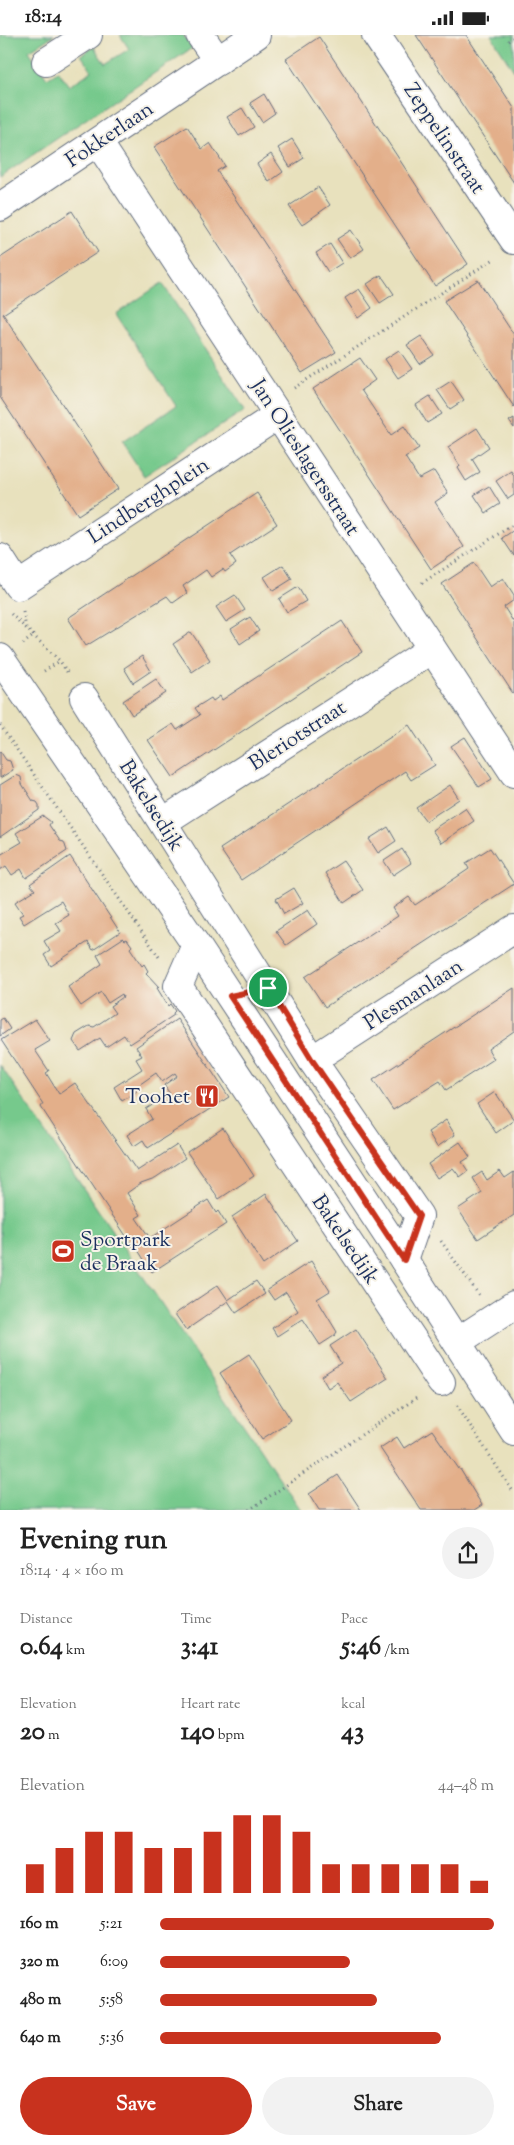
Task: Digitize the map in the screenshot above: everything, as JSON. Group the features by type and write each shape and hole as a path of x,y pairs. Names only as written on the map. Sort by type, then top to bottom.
{"street":[{"path":"46,62 88,35"},
{"path":"200,35 218,61"},
{"name":"Fokkerlaan","path":"0,207 256,35"},
{"name":"Zeppelinstraat","path":"376,35 506,248"},
{"name":"Jan Olieslagersstraat","path":"98,142 514,773"},
{"name":"Lindberghplein","path":"0,557 18,586 274,409"},
{"name":"Bleriotstraat","path":"163,822 432,649"},
{"name":"Bakelsedijk","path":"5,674 196,945 458,1342 514,1431"},
{"name":"Bakelsedijk","path":"84,698 312,1060 419,1216 404,1260"},
{"name":"Plesmanlaan","path":"312,1060 514,929"},
{"path":"178,986 196,945"},
{"name":"Bakelsedijk","path":"178,986 441,1382"},
{"path":"230,996 268,988"},
{"path":"458,1342 504,1311"}],"path":[{"path":"508,41 514,37"},
{"path":"274,409 506,248"},
{"path":"398,598 514,525"},
{"path":"26,629 60,661 84,698"},
{"path":"0,725 178,986"},
{"path":"419,1216 504,1311"},
{"path":"249,1510 441,1382 514,1493"}],"green space":[{"path":"0,35 54,35 29,51 47,78 58,71 69,86 92,71 81,55 94,47 105,64 129,49 120,35 183,35 192,48 0,177"},
{"path":"491,35 514,35 514,71"},
{"path":"162,283 245,410 144,476 122,442 176,406 116,314"},
{"name":"Sportpark de Braak","path":"0,1065 301,1510 0,1510"}],"building":[{"path":"416,35 466,35 514,108 514,183"},
{"path":"319,37 468,264 435,286 286,59"},
{"path":"264,94 275,113 262,122 250,103"},
{"path":"242,108 254,127 239,136 227,117"},
{"path":"187,126 202,149 210,143 225,166 217,171 336,352 302,373 154,147"},
{"path":"292,139 304,158 290,167 278,148"},
{"path":"271,154 283,172 269,182 257,164"},
{"path":"318,187 330,205 302,225 289,206"},
{"path":"72,211 98,252 3,314 118,489 78,515 0,397 0,258"},
{"path":"351,230 364,249 350,258 337,239"},
{"path":"330,244 342,263 328,272 316,253"},
{"path":"381,275 394,294 380,303 367,284"},
{"path":"478,280 514,335 514,407 444,301"},
{"path":"359,289 372,308 358,318 345,298"},
{"path":"421,336 434,355 420,364 407,345"},
{"path":"399,350 412,369 398,378 385,359"},
{"path":"360,358 375,380 361,390 391,435 404,426 419,448 405,457 419,479 434,471 448,493 435,502 464,547 431,569 313,389"},
{"path":"451,381 464,400 450,409 437,390"},
{"path":"430,396 442,414 427,423 416,405"},
{"path":"514,418 514,428 509,421"},
{"path":"477,428 489,447 472,459 480,472 466,481 458,468 460,466 448,447"},
{"path":"511,471 514,476 514,495 508,499 496,481"},
{"path":"489,486 500,504 486,513 474,495"},
{"path":"257,493 277,524 230,555 236,564 225,572 223,569 211,577 206,570 183,586 187,593 173,603 167,596 86,646 68,618"},
{"path":"514,530 514,556 502,538"},
{"path":"474,563 490,587 503,578 514,595 514,600 504,607 514,623 514,695 442,584"},
{"path":"283,565 292,579 273,591 264,577"},
{"path":"298,587 306,601 287,612 279,599"},
{"path":"235,595 245,610 226,622 216,607"},
{"path":"250,617 259,631 240,644 231,629"},
{"path":"342,621 362,652 173,777 148,740 173,724 177,730 200,715 195,708 211,698 213,701 220,696 222,700"},
{"path":"191,632 210,660 192,672 173,644"},
{"path":"142,656 151,671 133,683 124,668"},
{"path":"156,679 166,693 132,715 123,701"},
{"path":"409,725 435,765 411,780 405,771 241,880 220,849"},
{"path":"465,737 492,779 479,787 451,746"},
{"path":"0,751 6,760 10,761 13,770 0,778"},
{"path":"16,775 21,777 22,784 33,801 39,805 39,810 0,837 0,785"},
{"path":"450,785 459,799 426,821 416,808"},
{"path":"465,808 474,821 441,843 432,830"},
{"path":"43,816 51,822 49,825 60,841 64,842 67,851 26,878 21,869 12,875 6,866 0,870 0,855 22,842 16,833"},
{"path":"388,827 396,841 378,853 369,839"},
{"path":"490,848 514,884 325,1007 305,977 398,916 393,908 409,897 415,905 469,869 466,863"},
{"path":"402,849 411,863 393,875 384,861"},
{"path":"70,856 120,932 93,950 88,942 51,966 44,955 50,951 44,941 61,931 56,923 69,915 61,901 24,924 19,916 23,914 15,902 35,890 30,884"},
{"path":"343,861 363,890 344,903 325,873"},
{"path":"294,888 303,903 284,914 276,899"},
{"path":"308,910 317,924 286,945 276,931"},
{"path":"123,938 127,939 132,946 130,948 142,966 144,964 148,971 146,973 159,987 157,988 168,1006 170,1004 175,1011 174,1015 130,1044 124,1035 106,1047 100,1038 80,1051 73,1041 76,1034 89,1026 94,1027 115,1013 110,1006 123,997 122,994 108,1003 101,992 81,1006 68,987 102,964 97,955"},
{"path":"514,988 514,1031 488,1049 494,1059 446,1090 440,1081 393,1110 373,1080"},
{"path":"3,1018 10,1029 0,1036 0,1020"},
{"path":"35,1019 50,1041 35,1050 49,1071 46,1073 59,1094 75,1083 137,1171 177,1145 185,1158 155,1178 141,1183 127,1193 141,1215 136,1218 150,1238 208,1200 226,1224 152,1272 54,1127 41,1107 43,1104 1,1040"},
{"path":"177,1019 229,1097 148,1148 143,1140 134,1146 127,1135 152,1119 146,1109 170,1094 164,1085 177,1076 175,1073 162,1082 156,1073 136,1087 136,1092 122,1101 114,1087 142,1069 136,1059 142,1056 136,1047"},
{"path":"495,1092 514,1120 496,1133 477,1104"},
{"path":"446,1120 455,1135 437,1147 428,1132"},
{"path":"223,1128 254,1176 219,1199 187,1152"},
{"path":"460,1142 470,1157 462,1162 468,1171 460,1177 453,1168 437,1178 428,1164"},
{"path":"500,1171 505,1178 514,1172 514,1215 478,1239 458,1209 482,1193 473,1178 482,1172 487,1180"},
{"path":"266,1194 298,1241 263,1265 232,1217"},
{"path":"311,1261 330,1291 317,1299 337,1332 320,1345 303,1319 277,1336 272,1328 298,1311 286,1292 274,1300 267,1290"},
{"path":"256,1281 265,1294 236,1313 228,1301 186,1330 175,1314 218,1285 228,1300"},
{"path":"356,1329 388,1378 351,1402 337,1382 328,1388 321,1376 341,1363 330,1346"},
{"path":"249,1354 291,1420 262,1439 220,1373"},
{"path":"432,1430 460,1469 482,1505 474,1510 421,1510 380,1448 397,1437 404,1448"},
{"path":"338,1475 361,1510 319,1510 309,1494"}],"place":[{"name":"Toohet","path":"207,1096"},
{"name":"Sportpark de Braak","path":"63,1251"}],"route":[{"path":"268,988 312,1060 419,1216 404,1260 230,996 268,988"}]}
